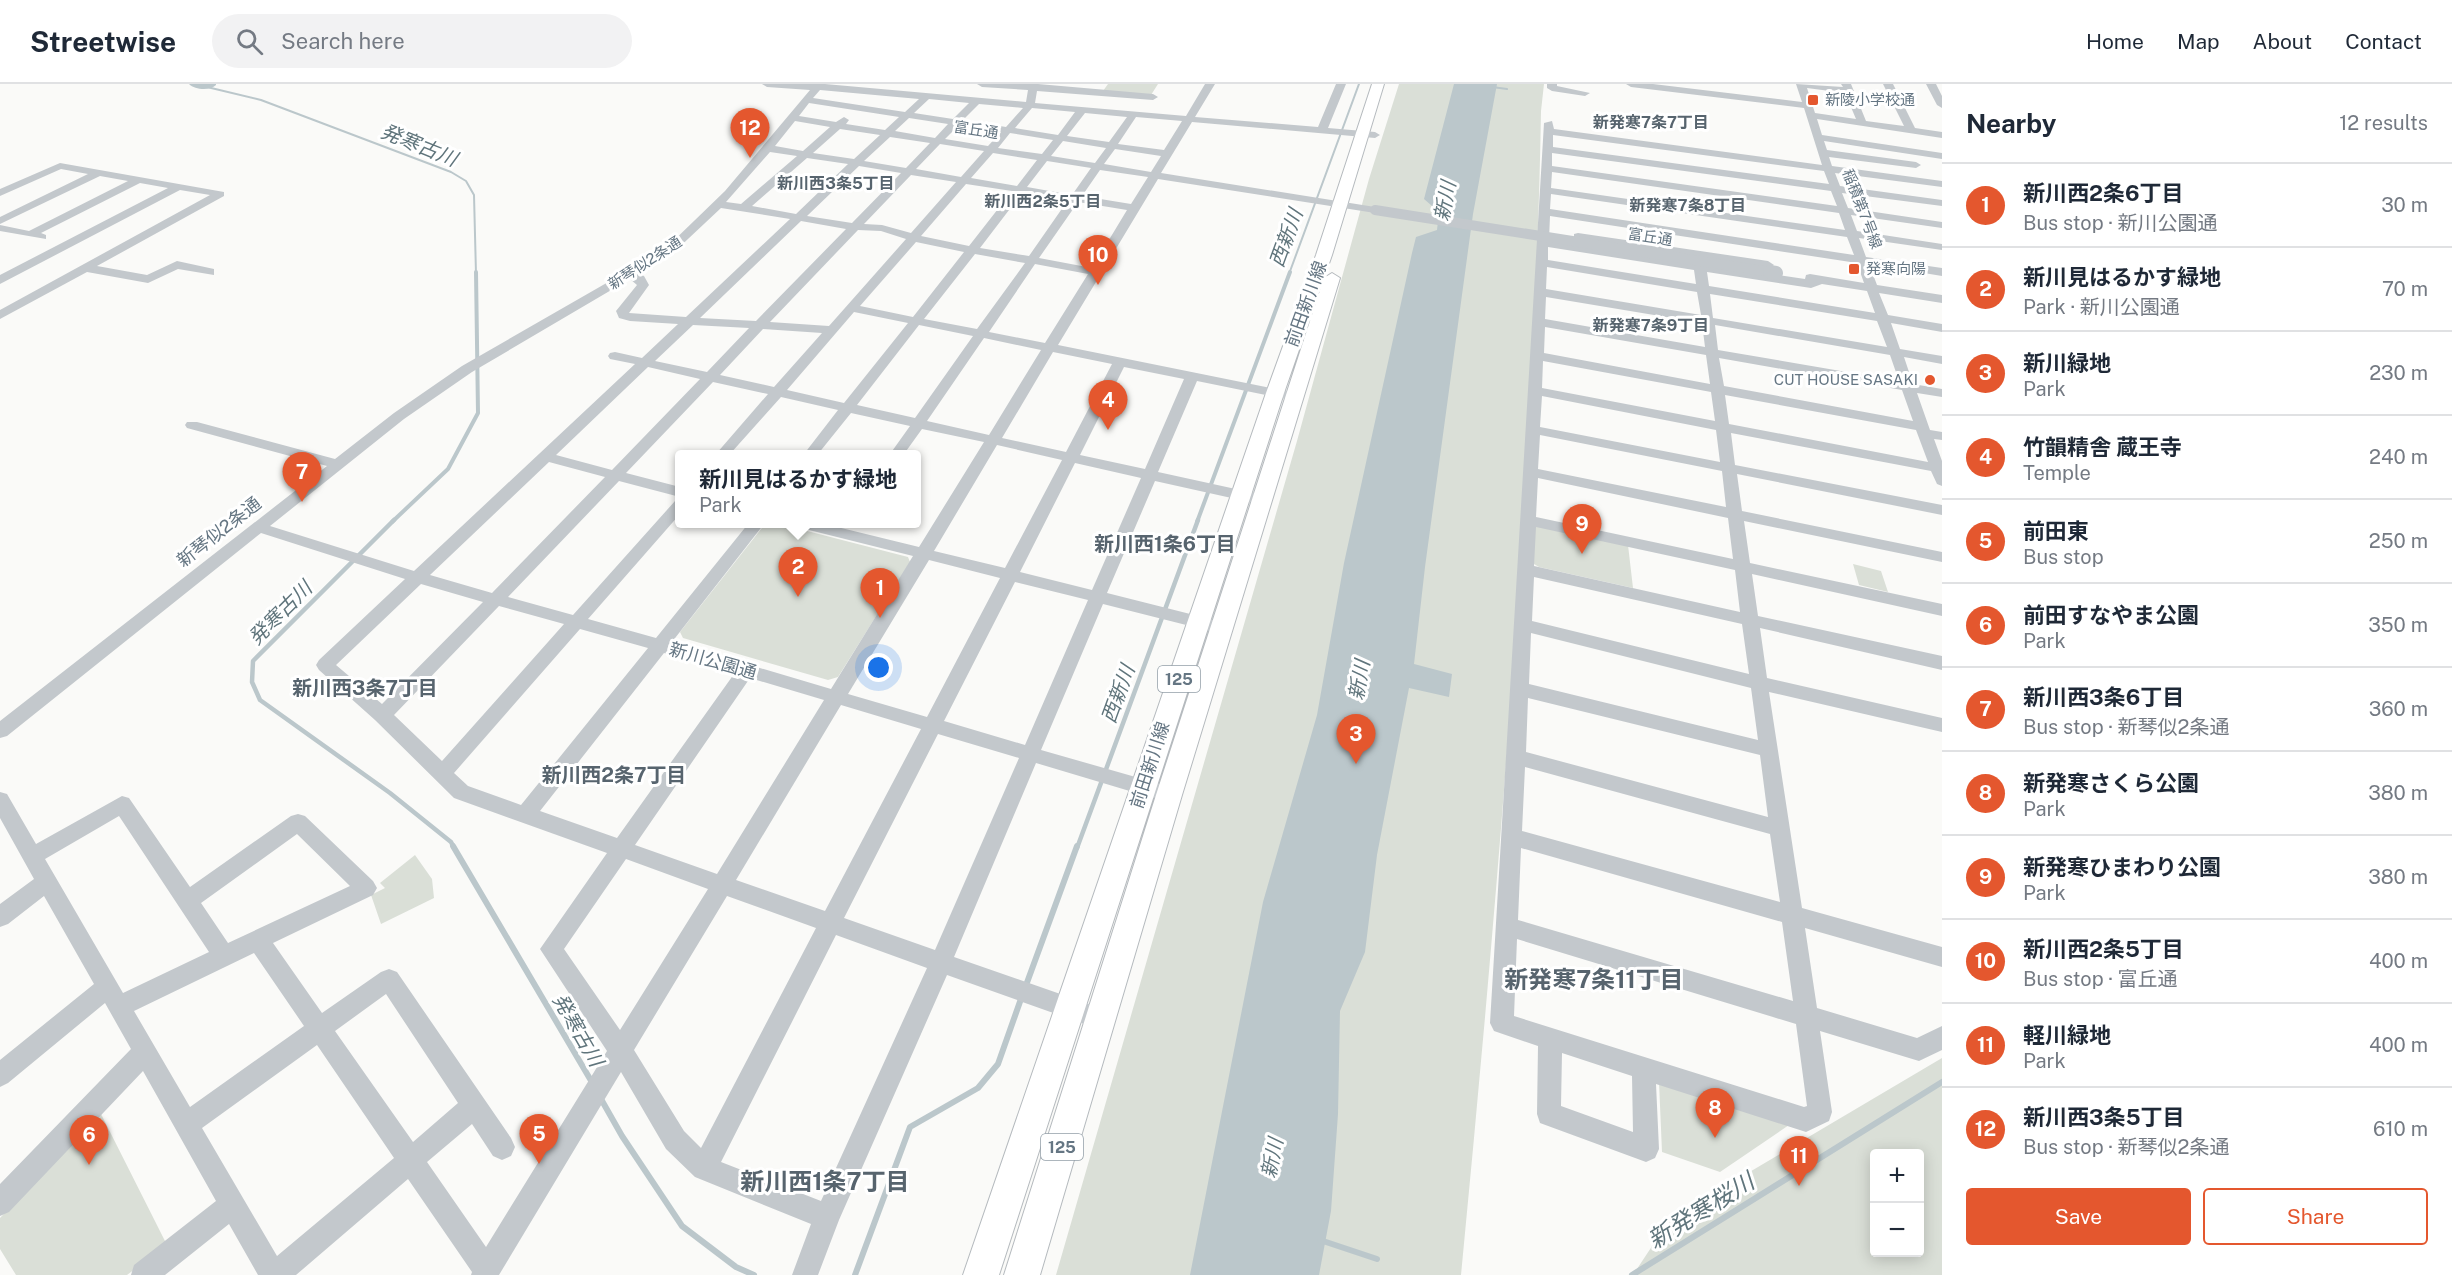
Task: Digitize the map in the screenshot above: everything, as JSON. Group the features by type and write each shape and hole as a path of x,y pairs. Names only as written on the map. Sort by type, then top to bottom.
{"main road":[{"name":"前田新川線","path":"981,1275 1275,393 1324,255 1331,203 1378,84"},
{"name":"前田新川線","path":"1360,133 1391,84"},
{"name":"前田新川線","path":"1022,1275 1222,629 1241,495"}],"street":[{"path":"767,84 864,87 877,92 1360,133"},
{"path":"900,450 1112,146 1156,94 1097,93 1033,86 982,84"},
{"path":"1097,93 1104,84"},
{"path":"259,941 486,1273 1210,84"},
{"path":"1325,130 1341,84"},
{"path":"1631,84 1810,111 1862,123 1942,135"},
{"path":"1888,84 1911,130"},
{"path":"1930,84 1942,85"},
{"path":"1930,84 1942,105"},
{"name":"新琴似2条通","path":"0,731 399,416 466,369 668,252 719,204 818,86"},
{"path":"727,450 1030,105 1033,86"},
{"path":"1800,89 1848,88 1862,123"},
{"path":"1551,89 1585,93"},
{"name":"稲積第7号線","path":"1800,89 1810,111 1823,153 1940,473"},
{"path":"743,208 877,92"},
{"path":"927,96 325,666 382,715 461,792 1101,1019"},
{"path":"806,100 1168,154"},
{"path":"382,715 977,100"},
{"path":"814,450 1082,110"},
{"name":"富丘通","path":"791,118 1942,299"},
{"path":"1682,145 1820,1112 1806,1120 1502,1023 1549,127 1682,145 1829,169 1942,184"},
{"path":"1818,137 1942,156"},
{"path":"766,148 1135,208"},
{"path":"1548,149 1942,203"},
{"path":"1909,151 1924,182"},
{"path":"1823,153 1916,165"},
{"path":"0,193 60,166 220,194 0,315"},
{"path":"1547,168 1942,225"},
{"path":"0,221 98,173"},
{"path":"31,234 138,180"},
{"path":"0,280 178,187"},
{"path":"1546,189 1942,247"},
{"path":"719,204 855,227 882,228 913,238 1097,272"},
{"path":"1545,212 1942,272"},
{"path":"0,228 116,252"},
{"path":"1544,237 1699,260 1790,268 1807,278"},
{"path":"1699,260 1811,284 1820,280"},
{"path":"1542,263 1942,328"},
{"path":"86,268 148,279 177,265 210,272"},
{"path":"632,274 640,279 643,285 622,311 623,315 833,330"},
{"path":"1540,292 1942,360"},
{"path":"852,308 1275,393"},
{"path":"1539,322 1942,393"},
{"path":"615,356 1241,495"},
{"path":"1538,356 1717,388 1923,429 1942,436"},
{"path":"704,1168 1120,362"},
{"path":"805,1275 828,1217 941,962 1192,376"},
{"path":"1536,391 1940,473"},
{"path":"192,425 337,464"},
{"path":"1534,430 1942,510"},
{"path":"546,457 675,491"},
{"path":"1531,472 1942,557"},
{"path":"443,773 675,510"},
{"path":"1529,520 1942,610"},
{"name":"新川公園通","path":"257,527 419,578 659,645 1169,795"},
{"path":"526,814 753,528"},
{"path":"846,528 925,554 1222,629"},
{"path":"1526,570 1942,663"},
{"path":"1523,625 1942,725"},
{"path":"746,671 551,950 618,1059 675,1140 704,1168 828,1217"},
{"path":"1520,689 1768,750"},
{"path":"1516,757 1779,828"},
{"path":"0,800 8,830 33,856 274,1275 474,1106"},
{"path":"33,856 122,804 225,957"},
{"path":"0,1075 113,997 225,957 366,888 298,822 186,901"},
{"path":"1512,837 1792,915 1941,961"},
{"path":"0,917 47,881"},
{"path":"1508,926 1919,1050 1942,1037"},
{"path":"187,1124 389,979 502,1147"},
{"path":"1550,1038 1549,1114 1646,1149 1644,1068"},
{"path":"0,1203 145,1051"},
{"path":"144,1275 233,1204"}],"shaded area":[{"path":"1108,84 1158,84 1151,95 1103,91"},
{"path":"1399,84 1544,84 1518,595 1488,984 1461,1275 1056,1275 1297,441 1369,179"},
{"path":"1534,527 1628,545 1633,588 1534,564"},
{"path":"762,528 796,528 908,557 910,562 838,677 828,680 683,638 680,632"},
{"path":"1853,564 1881,571 1888,592 1859,585"},
{"path":"415,855 432,879 434,898 381,924 371,895 385,888 380,883"},
{"path":"1942,1058 1942,1275 1633,1275 1670,1219"},
{"path":"1659,1082 1789,1125 1720,1172 1662,1152"},
{"path":"100,1112 167,1245 127,1275 16,1275 0,1249 0,1218"}],"water":[{"name":"新川","path":"1454,84 1497,84 1473,214 1414,664 1452,674 1449,697 1409,688 1377,855 1365,952 1340,1011 1338,1114 1331,1211 1319,1275 1190,1275 1263,902 1317,715 1344,563 1412,253 1416,237 1437,230 1439,212 1424,199"}],"waterway":[{"path":"195,84 210,85"},
{"name":"西新川","path":"1289,274 1359,84"},
{"name":"発寒古川","path":"207,87 261,100 451,172 466,181 474,195 476,274"},
{"path":"1492,87 1507,89"},
{"name":"発寒古川","path":"392,522 448,469 478,413 476,272"},
{"name":"西新川","path":"1197,522 1290,272"},
{"name":"西新川","path":"1077,848 1198,520"},
{"name":"発寒古川","path":"392,522 253,661 252,682 260,700 390,793 453,846"},
{"name":"発寒古川","path":"453,846 593,1084"},
{"name":"西新川","path":"1025,988 1077,846"},
{"name":"西新川","path":"855,1275 910,1127 978,1088 998,1064 1022,996"},
{"name":"新発寒桜川","path":"1632,1275 1942,1082"},
{"name":"発寒古川","path":"601,1099 622,1136 682,1226 736,1267 754,1275"},
{"name":"新発寒桜川","path":"1320,1240 1377,1259"}],"place":[{"name":"新陵小学校通","path":"1813,100"},
{"name":"新川西3条5丁目","path":"750,158"},
{"name":"発寒向陽","path":"1854,269"},
{"name":"新川西2条5丁目","path":"1098,285"},
{"name":"CUT HOUSE SASAKI","path":"1930,380"},
{"name":"竹韻精舎 蔵王寺","path":"1108,430"},
{"name":"新川西3条6丁目","path":"302,502"},
{"name":"新発寒ひまわり公園","path":"1582,554"},
{"name":"新川見はるかす緑地","path":"798,597"},
{"name":"新川西2条6丁目","path":"880,618"},
{"name":"新川緑地","path":"1356,764"},
{"name":"新発寒さくら公園","path":"1715,1138"},
{"name":"前田東","path":"539,1164"},
{"name":"前田すなやま公園","path":"89,1165"},
{"name":"軽川緑地","path":"1799,1186"}],"district":[{"name":"新発寒7条7丁目","path":"1651,122"},
{"name":"新川西3条5丁目","path":"836,183"},
{"name":"新川西2条5丁目","path":"1043,201"},
{"name":"新発寒7条8丁目","path":"1688,205"},
{"name":"新発寒7条9丁目","path":"1651,325"},
{"name":"新川西1条6丁目","path":"1165,544"},
{"name":"新川西3条7丁目","path":"365,688"},
{"name":"新川西2条7丁目","path":"614,775"},
{"name":"新発寒7条11丁目","path":"1594,980"},
{"name":"新川西1条7丁目","path":"825,1182"}]}
